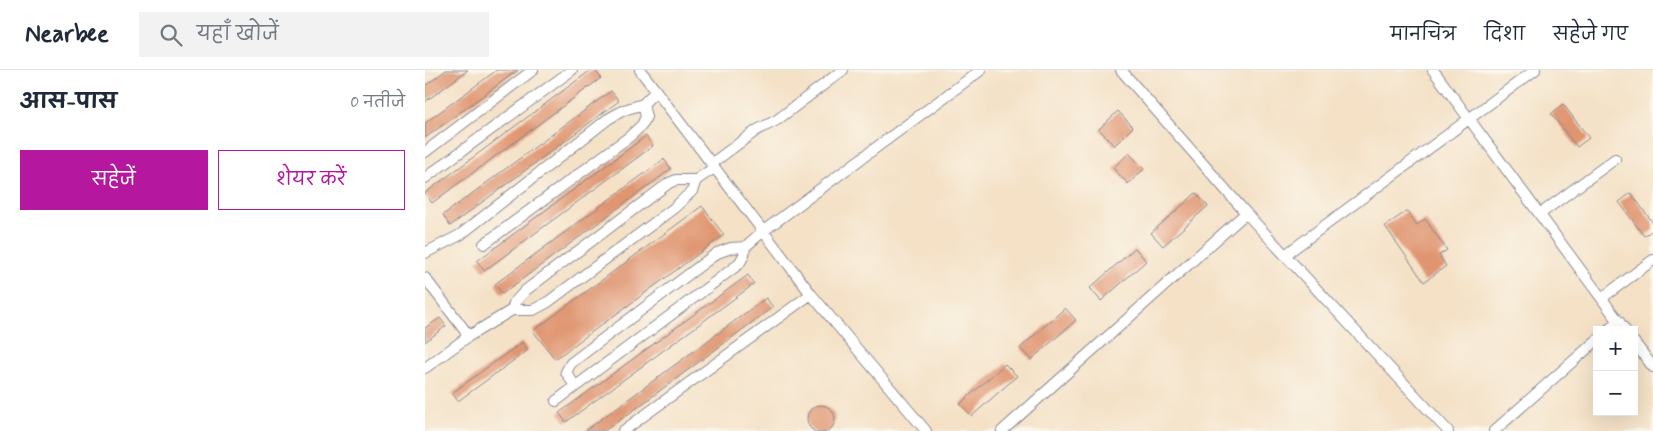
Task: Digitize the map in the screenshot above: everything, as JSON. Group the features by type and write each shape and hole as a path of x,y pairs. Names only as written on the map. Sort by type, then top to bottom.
{"street":[{"path":"425,152 533,70"},
{"path":"425,178 572,70"},
{"path":"640,70 811,294 926,431"},
{"path":"425,368 469,336 512,310 533,310 548,302 679,203 692,191 696,180 757,130 777,120 843,70"},
{"path":"575,386 566,372 571,363 717,253 731,248 745,247 762,232 981,70"},
{"path":"1121,70 1245,213 1448,431"},
{"path":"1433,70 1622,326"},
{"path":"1285,255 1535,70"},
{"path":"425,253 460,235 608,120 624,110 643,104 655,90"},
{"path":"484,244 642,125 646,117 643,104"},
{"path":"1540,214 1615,159"},
{"path":"512,310 514,304 526,290 669,183 676,180 696,180"},
{"path":"1002,431 1245,213"},
{"path":"556,400 739,264 745,255 745,247"},
{"path":"1602,298 1653,260"},
{"path":"425,278 469,336"},
{"path":"623,431 811,294"},
{"path":"1613,326 1619,321"},
{"path":"1494,431 1593,344"},
{"path":"1638,347 1653,367"}],"building":[{"path":"446,70 468,70 425,102 425,86"},
{"path":"497,70 518,70 425,138 425,123"},
{"path":"591,70 595,70 601,78 432,203 425,193"},
{"path":"611,91 619,101 450,226 443,215"},
{"path":"1563,104 1589,138 1577,147 1551,114"},
{"path":"1118,111 1133,127 1114,146 1099,129"},
{"path":"646,136 653,146 484,271 477,261"},
{"path":"1129,153 1144,169 1128,184 1113,168"},
{"path":"664,159 671,169 502,294 495,284"},
{"path":"1196,193 1208,206 1163,246 1151,233"},
{"path":"1631,193 1653,223 1653,230 1644,236 1619,202"},
{"path":"702,206 724,235 555,359 533,331"},
{"path":"1407,211 1417,225 1425,219 1447,250 1439,255 1446,266 1424,282 1385,226"},
{"path":"1135,248 1146,261 1101,301 1090,288"},
{"path":"748,275 754,284 566,422 559,413"},
{"path":"766,298 773,307 627,415 604,431 585,431"},
{"path":"1065,308 1076,320 1031,360 1020,348"},
{"path":"440,318 446,326 425,342 425,328"},
{"path":"522,342 528,350 458,401 452,393"},
{"path":"1005,364 1017,376 972,416 960,404"},
{"path":"816,406 826,406 834,414 834,424 826,432 816,432 808,424 808,414"}]}
